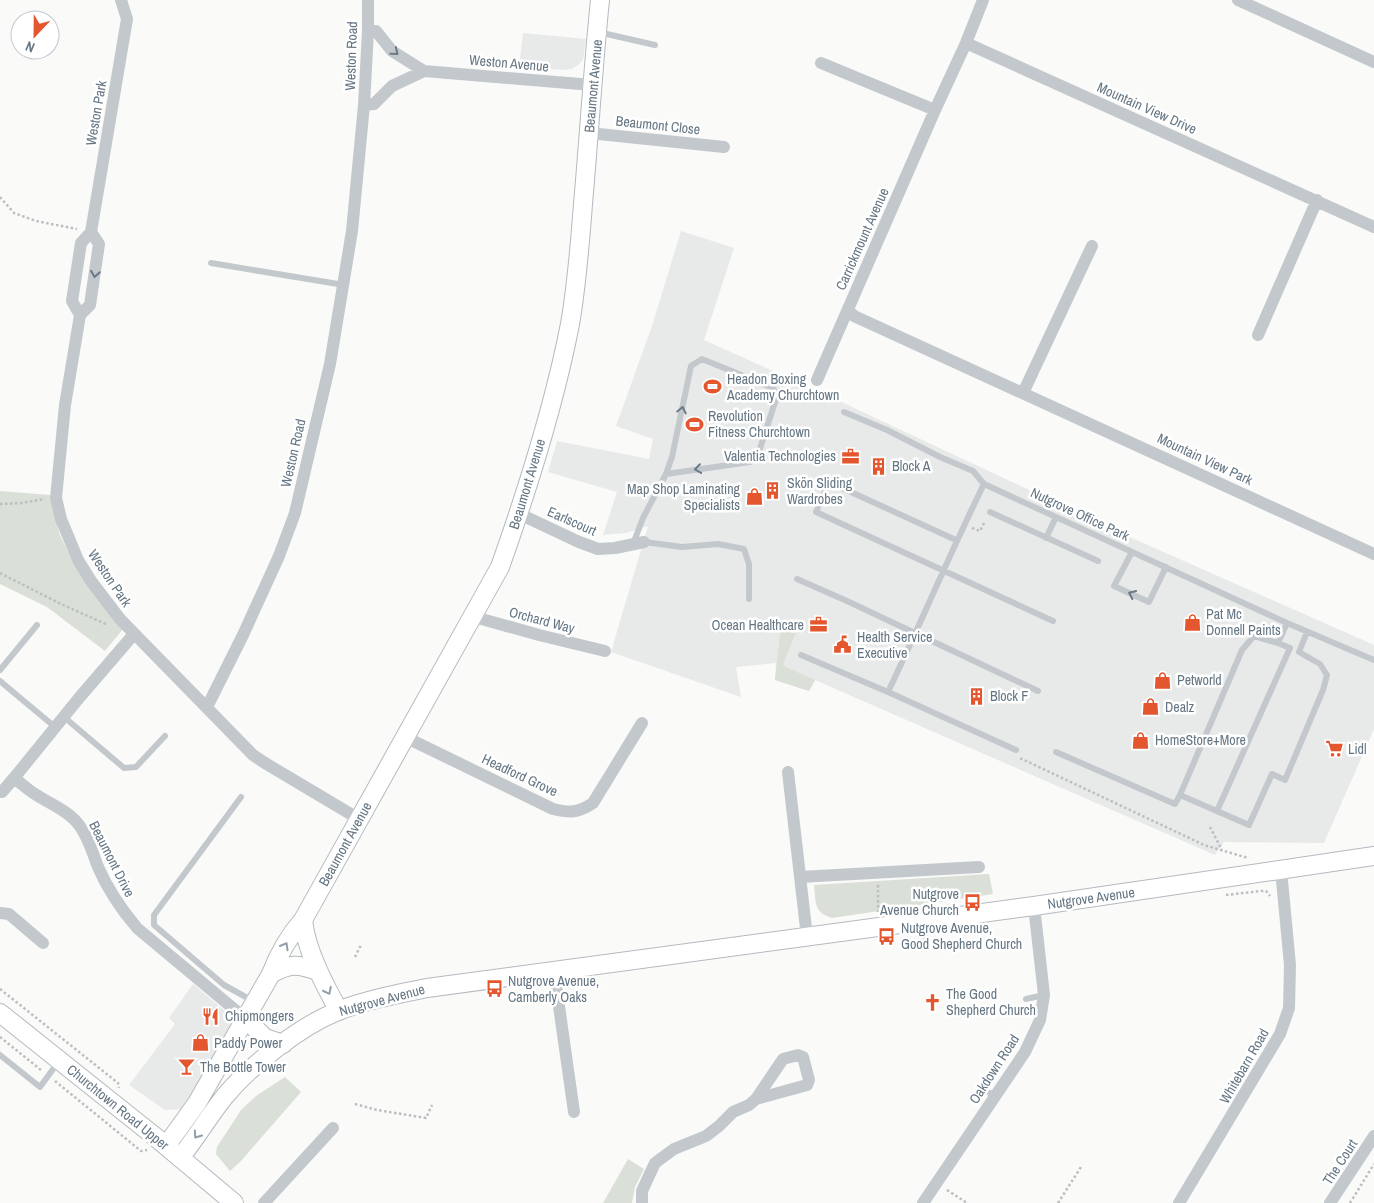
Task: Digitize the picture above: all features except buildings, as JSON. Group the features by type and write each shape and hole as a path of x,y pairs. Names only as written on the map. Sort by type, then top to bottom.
{"main road":[{"name":"Beaumont Avenue","path":"166,1146 205,1108 246,1019 271,974 277,958 292,932 303,920 500,567 519,515 550,412 570,324 576,278 600,0"},
{"name":"Nutgrove Avenue","path":"180,1158 195,1139 205,1108 226,1094 251,1068 317,1021 366,1002 427,988 1034,906 1374,856"},
{"path":"303,920 305,935 318,971 339,1011"},
{"path":"271,974 282,968 297,965 318,971"},
{"name":"Churchtown Road Upper","path":"0,1013 234,1203"},
{"path":"246,1019 265,1038 283,1044"}],"street":[{"name":"Weston Park","path":"80,315 72,301 81,243 91,232 127,19 121,0"},
{"name":"Weston Road","path":"207,707 279,556 294,513 330,364 352,231 364,105 368,0"},
{"name":"Carrickmount Avenue","path":"817,380 983,0"},
{"path":"1238,0 1374,62"},
{"name":"Weston Avenue","path":"368,31 376,31 392,52 424,71 592,85"},
{"name":"Mountain View Drive","path":"966,42 1374,227"},
{"path":"821,63 935,110"},
{"name":"Weston Avenue","path":"364,105 374,104 392,86 424,71"},
{"name":"Beaumont Close","path":"589,133 724,147"},
{"path":"1258,335 1317,200"},
{"name":"Weston Park","path":"91,232 99,244 90,305 80,315 65,405 56,498 61,519 78,560 91,581 120,619 207,707"},
{"path":"1023,393 1092,246"},
{"name":"Mountain View Park","path":"848,310 854,316 1374,554"},
{"name":"Earlscourt","path":"519,515 598,549 638,544"},
{"name":"Orchard Way","path":"472,616 539,636 605,652"},
{"path":"2,792 134,634"},
{"path":"207,707 259,759 359,818"},
{"name":"Headford Grove","path":"404,736 553,808 569,812 583,810 593,803 642,723"},
{"path":"788,772 807,937"},
{"name":"Beaumont Drive","path":"14,778 78,823 88,838 98,867 113,897 137,928 246,1019"},
{"path":"800,877 979,867"},
{"name":"Whitebarn Road","path":"1179,1203 1280,1034 1288,1008 1290,966 1281,870"},
{"name":"Oakdown Road","path":"923,1203 1025,1052 1040,1020 1044,995 1034,906"},
{"path":"0,913 9,914 43,943"},
{"path":"554,971 574,1112"},
{"path":"642,1203 642,1190 654,1163 674,1149 706,1136 733,1112 749,1105 756,1099"},
{"path":"264,1203 333,1128"},
{"name":"The Court","path":"1330,1203 1374,1136"}],"lane":[{"path":"597,32 655,45"},
{"path":"211,263 344,285"},
{"path":"666,474 750,462 758,455 777,396 773,388 702,359 692,366 672,458 666,474 643,518 638,544 682,547 718,544 744,549 750,564 749,598"},
{"name":"Nutgrove Office Park","path":"844,412 973,471 984,484 1287,623 1374,660"},
{"path":"956,540 829,482 816,512 1053,621"},
{"path":"888,692 944,571 956,540 984,484"},
{"path":"990,512 1098,561"},
{"path":"1046,538 1056,517"},
{"path":"1132,552 1114,586 1149,602 1166,567"},
{"path":"796,579 848,601 1038,692"},
{"path":"1278,643 1287,623"},
{"path":"0,670 37,624"},
{"path":"1299,652 1307,632"},
{"path":"1056,752 1175,804 1242,650 1254,636 1290,648 1320,664 1327,675 1323,690 1285,780 1272,774 1249,825 1180,795"},
{"path":"1217,811 1290,648"},
{"path":"801,655 1016,750"},
{"path":"0,681 55,728"},
{"path":"64,717 124,768 136,767 165,736"},
{"path":"241,797 154,915 154,925 224,985 256,1002"},
{"path":"923,921 926,940"},
{"path":"1026,999 1044,995"},
{"path":"0,1056 40,1087 60,1060"},
{"path":"982,1087 995,1097"}],"path":[{"path":"0,197 14,213 36,221 91,232"},
{"path":"0,504 56,498"},
{"path":"964,524 980,531 990,512"},
{"path":"0,573 108,625 120,619"},
{"path":"1022,759 1204,845 1244,858"},
{"path":"1210,826 1223,851"},
{"path":"877,872 878,919"},
{"path":"1222,895 1266,891 1272,900"},
{"path":"355,957 361,945"},
{"path":"0,989 118,1083"},
{"path":"0,1037 141,1151"},
{"path":"355,1104 377,1110 426,1118 432,1105"},
{"path":"1350,1203 1374,1164"},
{"path":"1058,1203 1081,1167"},
{"path":"937,1182 967,1203"}],"shaded area":[{"path":"523,33 586,39 583,60 572,69 566,70 519,67"},
{"path":"681,231 734,248 704,340 835,399 1123,534 1374,645 1374,729 1324,843 1224,842 1215,855 815,680 809,691 775,680 776,663 736,667 741,697 611,652 648,526 626,533 603,535 617,492 548,472 557,441 649,459 653,439 616,426 652,326"},
{"path":"0,491 50,495 60,535 74,565 123,629 105,651 47,607 0,584"},
{"path":"781,626 796,632 783,664 815,680 809,691 775,680"},
{"path":"989,874 993,894 832,918 821,913 818,909 814,885"},
{"path":"193,984 237,1021 184,1109 165,1110 129,1085 175,1024 169,1018"},
{"path":"285,1077 301,1092 230,1171 216,1154 217,1147 241,1110 256,1096"},
{"path":"628,1159 644,1169 635,1187 632,1203 603,1203"}],"place":[{"name":"Headon Boxing Academy Churchtown","path":"713,387"},
{"name":"Revolution Fitness Churchtown","path":"694,424"},
{"name":"Valentia Technologies","path":"850,456"},
{"name":"Block A","path":"878,466"},
{"name":"Skön Sliding Wardrobes","path":"773,491"},
{"name":"Map Shop Laminating Specialists","path":"754,497"},
{"name":"Pat Mc Donnell Paints","path":"1192,622"},
{"name":"Ocean Healthcare","path":"818,625"},
{"name":"Health Service Executive","path":"843,645"},
{"name":"Petworld","path":"1163,680"},
{"name":"Block F","path":"976,696"},
{"name":"Dealz","path":"1151,707"},
{"name":"HomeStore+More","path":"1141,740"},
{"name":"Lidl","path":"1334,749"},
{"name":"Nutgrove Avenue Church","path":"973,902"},
{"name":"Nutgrove Avenue, Good Shepherd Church","path":"887,936"},
{"name":"Nutgrove Avenue, Camberly Oaks","path":"494,989"},
{"name":"The Good Shepherd Church","path":"932,1002"},
{"name":"Chipmongers","path":"211,1016"},
{"name":"Paddy Power","path":"200,1043"},
{"name":"The Bottle Tower","path":"186,1067"}]}
